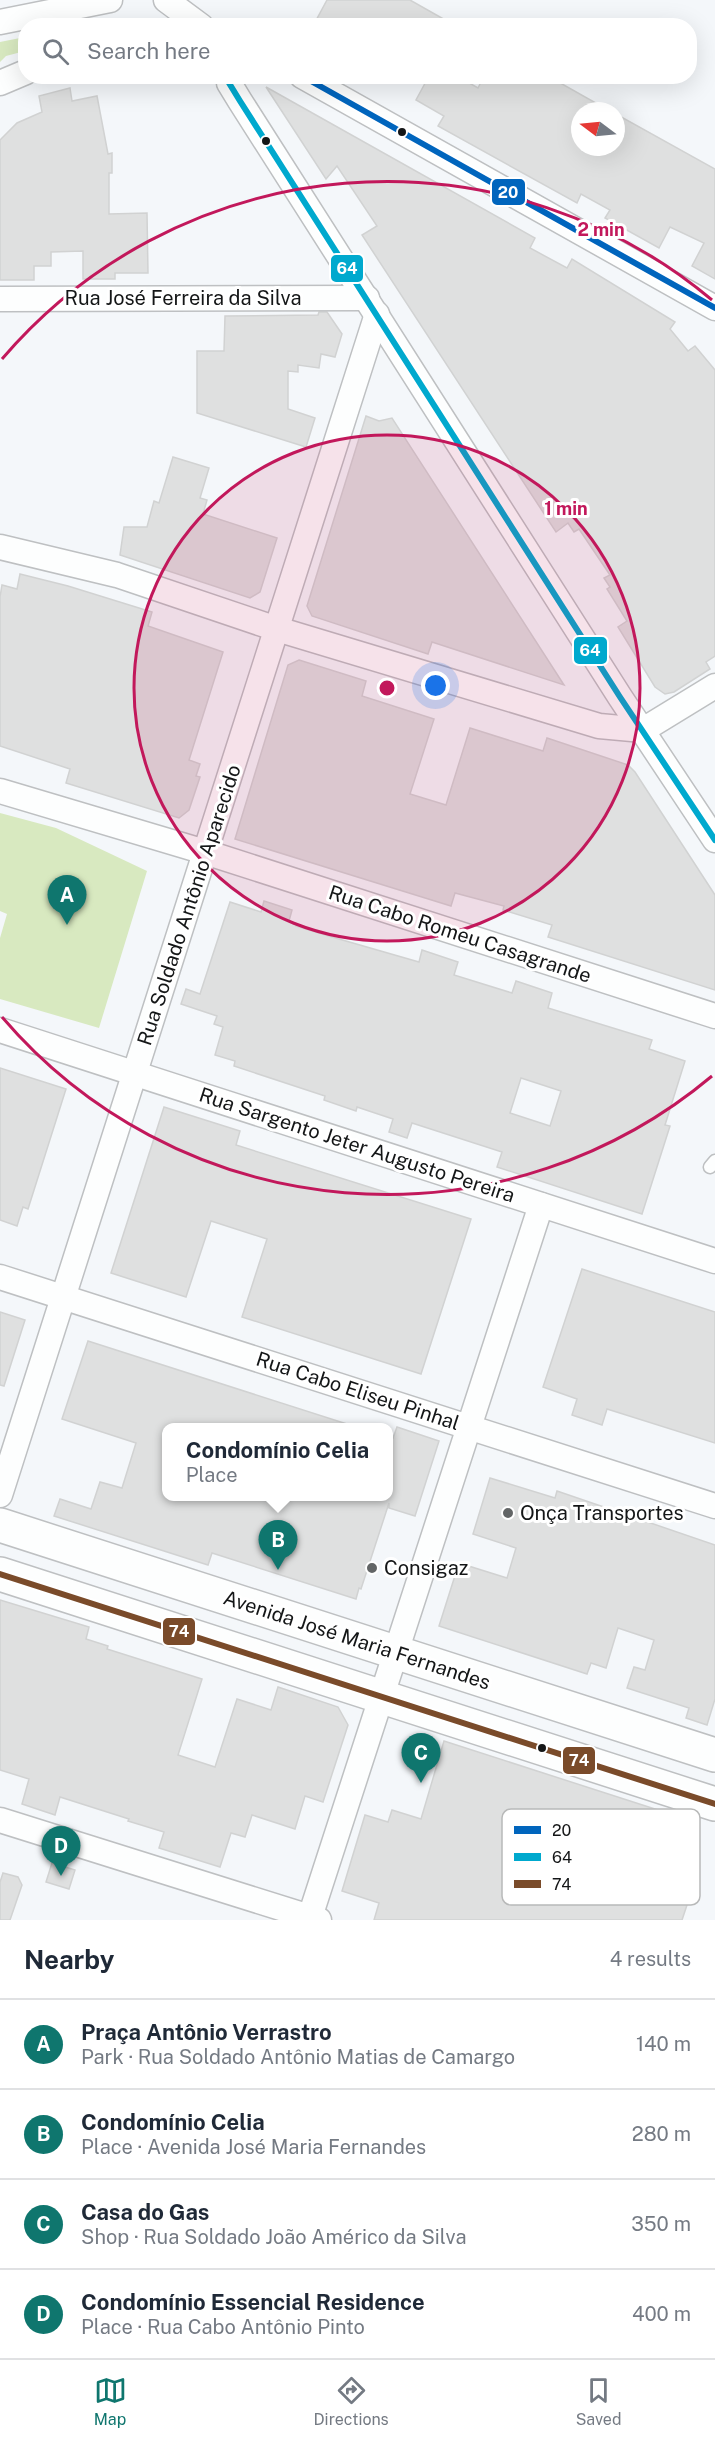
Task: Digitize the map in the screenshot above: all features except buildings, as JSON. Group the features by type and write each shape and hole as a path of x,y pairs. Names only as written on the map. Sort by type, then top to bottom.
{"main road":[{"name":"Avenida José Maria Fernandes","path":"0,1525 715,1755"},
{"path":"0,1574 715,1804"}],"street":[{"path":"0,21 54,6 110,0"},
{"path":"166,0 188,18"},
{"path":"0,83 18,75"},
{"path":"229,84 715,840"},
{"path":"316,84 715,308"},
{"name":"Rua José Ferreira da Silva","path":"0,299 372,306"},
{"name":"Rua Soldado Antônio Aparecido","path":"0,1495 277,629 372,306"},
{"path":"0,547 117,575 277,629 599,726 643,730 715,686"},
{"name":"Rua Cabo Romeu Casagrande","path":"0,791 206,852 715,1016"},
{"name":"Rua Sargento Jeter Augusto Pereira","path":"0,1030 715,1261"},
{"path":"0,1820 313,1919 381,1697 541,1205"},
{"name":"Rua Cabo Eliseu Pinhal","path":"0,1277 715,1506"}],"green space":[{"path":"18,38 18,53 6,56 0,62 0,42"},
{"path":"0,813 56,828 147,871 99,1028 0,999 0,938 7,914 0,911"}],"transit line":[{"name":"64","path":"230,84 620,697 715,840"},
{"name":"20","path":"316,84 715,308"},
{"name":"74","path":"0,1574 715,1804"}],"place":[{"name":"Praça Antônio Verrastro","path":"67,925"},
{"name":"Onça Transportes","path":"508,1513"},
{"name":"Consigaz","path":"372,1568"},
{"name":"Condomínio Celia","path":"278,1570"},
{"name":"Casa do Gas","path":"421,1783"},
{"name":"Condomínio Essencial Residence","path":"61,1876"}]}
